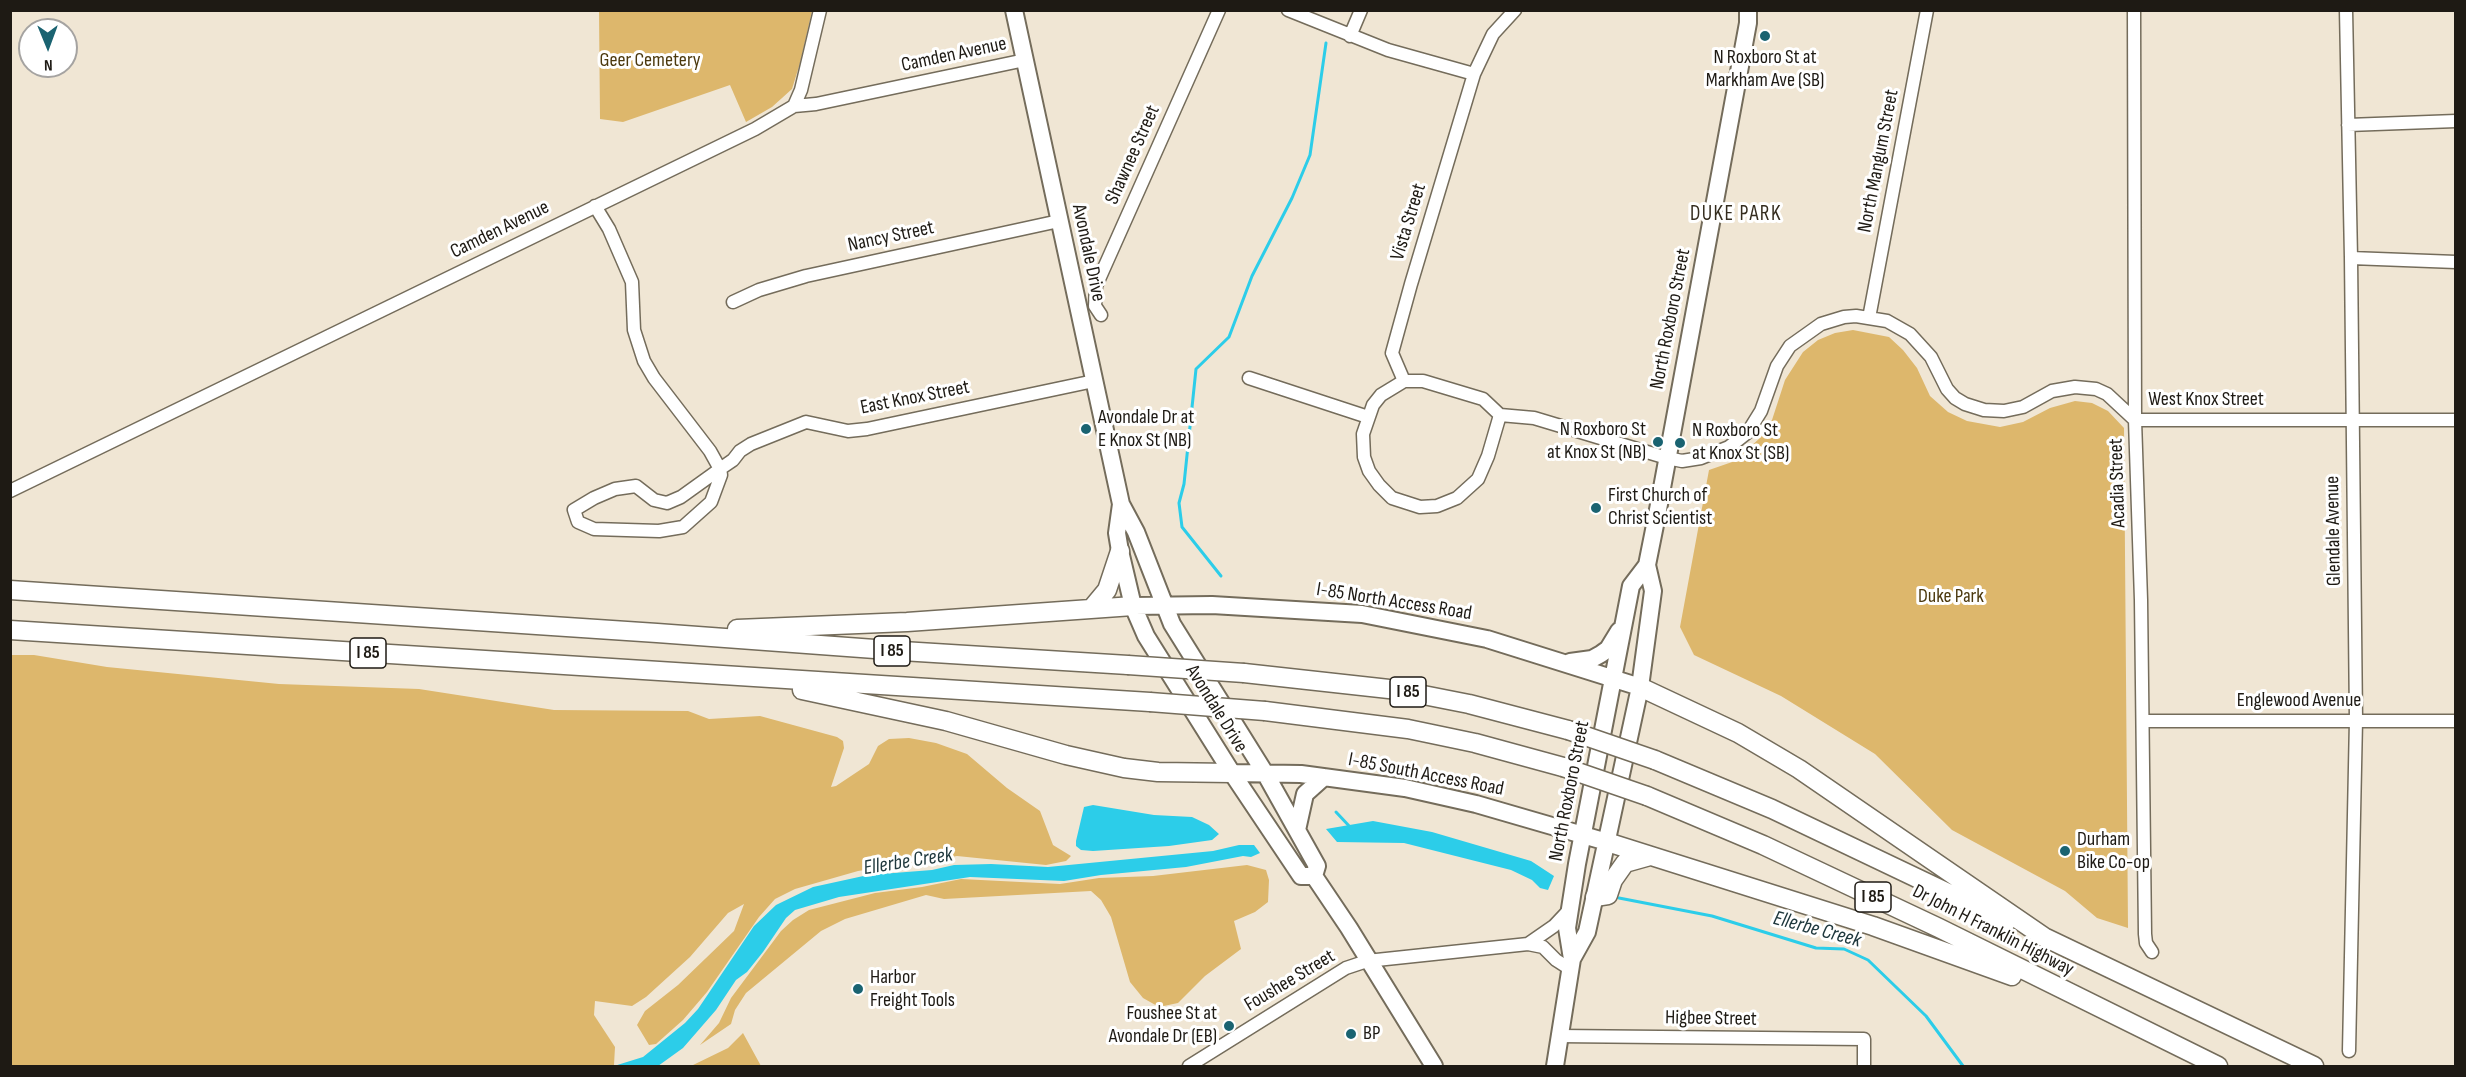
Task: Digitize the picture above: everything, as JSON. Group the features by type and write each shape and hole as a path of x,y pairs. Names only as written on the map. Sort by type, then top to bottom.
{"highway":[{"path":"1092,608 1107,590 1120,551"},
{"name":"I 85","path":"10,590 657,633"},
{"path":"657,633 907,622 1133,606"},
{"name":"I 85","path":"10,630 725,676"},
{"name":"Dr John H Franklin Highway","path":"657,633 1244,673 1398,690 1469,704 1568,730 1655,760 1772,808 2044,938"},
{"path":"725,676 887,707 1066,755 1124,768 1158,772 1232,773"},
{"name":"Dr John H Franklin Highway","path":"725,676 1265,711 1408,729 1475,743 1563,767 1647,796 1763,845 1940,928 2095,1007 2218,1066"},
{"path":"1640,687 1738,733 1799,769 2044,938"},
{"path":"1607,842 1873,926 2095,1007"},
{"path":"1595,897 1608,895 1613,880 1625,863 1650,856"},
{"name":"I 85","path":"2044,938 2314,1066"}],"main road":[{"name":"Avondale Drive","path":"1014,10 1121,504 1136,532 1172,624 1297,830 1317,866 1314,876"},
{"name":"North Roxboro Street","path":"1555,1066 1571,964 1587,932 1640,687 1653,591 1647,565 1750,15"},
{"name":"Avondale Drive","path":"1121,504 1117,533 1120,551 1133,606 1146,636 1232,773 1301,876 1314,876"},
{"name":"North Roxboro Street","path":"1571,964 1567,928 1582,834 1631,586 1647,565"},
{"name":"I-85 North Access Road","path":"1133,606 1164,604 1308,609 1362,614 1487,639 1640,687"},
{"path":"1564,662 1583,661 1600,654 1608,649 1622,626"},
{"name":"I-85 South Access Road","path":"1232,773 1324,777 1437,794 1607,842"},
{"path":"1297,830 1305,794 1324,777"},
{"name":"Avondale Drive","path":"1314,876 1349,928 1367,961 1434,1066"}],"street":[{"path":"794,106 801,90 820,10"},
{"name":"Shawnee Street","path":"1101,315 1095,306 1096,286 1219,10"},
{"path":"1288,10 1388,50 1474,74"},
{"path":"1350,36 1361,10"},
{"name":"Vista Street","path":"1404,381 1392,353 1474,74 1492,34 1515,10"},
{"name":"North Mangum Street","path":"1869,318 1927,10"},
{"name":"Acadia Street","path":"2134,10 2135,420 2143,721 2145,934 2146,944 2152,952"},
{"name":"Glendale Avenue","path":"2346,10 2356,720 2349,1051"},
{"name":"Camden Avenue","path":"10,491 755,129 794,106 816,104 1025,60"},
{"path":"2348,125 2456,121"},
{"path":"596,206 619,250 632,282 634,330 644,361 654,378 710,451 720,469"},
{"name":"Nancy Street","path":"733,302 759,290 806,276 1059,221"},
{"path":"2351,258 2456,262"},
{"path":"1500,416 1488,456 1478,479 1457,498 1429,507 1406,504 1392,498 1369,471 1364,457 1363,434 1368,417 1381,395 1404,381 1423,381 1483,399 1500,416 1534,418 1667,459 1682,461 1701,458 1721,451 1749,432 1758,418 1777,366 1790,345 1814,328 1831,320 1845,317 1869,318"},
{"name":"West Knox Street","path":"1869,318 1887,321 1916,339 1955,398 1973,407 1992,411 2023,407 2052,391 2075,387 2096,389 2107,394 2135,420 2456,420"},
{"path":"1249,378 1368,417"},
{"name":"East Knox Street","path":"720,469 721,481 711,502 683,527 659,531 594,529 578,522 574,510 615,489 636,486 654,500 667,503 681,497 751,444 806,423 848,431 867,429 1094,381"},
{"name":"Englewood Avenue","path":"2143,721 2456,721"},
{"name":"Foushee Street","path":"1189,1066 1346,968 1367,961 1528,944 1557,924 1570,909"},
{"path":"1528,944 1543,947 1556,960 1571,964"},
{"name":"Higbee Street","path":"1558,1036 1864,1039 1864,1066"}],"green space":[{"name":"Geer Cemetery","path":"599,10 812,11 792,89 772,107 746,122 730,85 623,122 600,119"},
{"name":"Duke Park","path":"1853,330 1889,337 1917,368 1930,396 1948,412 1967,421 2000,427 2023,422 2050,408 2075,401 2092,403 2108,411 2124,428 2128,928 2097,918 2065,891 1952,830 1875,754 1781,696 1694,655 1680,627 1709,470 1735,461 1761,437 1772,420 1785,380 1803,352 1818,340 1835,333"},
{"path":"11,655 34,655 107,667 279,684 419,689 554,710 688,711 709,719 760,716 837,737 843,741 844,748 831,787 869,764 878,746 889,739 909,738 936,743 967,754 1007,788 1040,811 1053,845 1071,856 1066,861 1046,865 957,856 858,871 795,889 775,899 759,917 707,992 683,1020 656,1044 649,1045 637,1025 645,1011 678,985 734,931 744,904 728,913 690,957 646,997 632,1006 595,1001 594,1015 615,1047 614,1065 611,1066 11,1066"},
{"path":"1247,865 1266,870 1269,880 1268,902 1255,912 1234,921 1241,949 1205,976 1178,1003 1159,1007 1143,998 1130,982 1111,917 1101,900 1091,891 944,899 926,895 845,919 821,931 746,993 735,1010 731,1024 700,1045 719,1023 731,998 781,931 809,910 875,893 961,879 1060,884 1099,878 1153,876"},
{"path":"743,1033 761,1066 691,1066 728,1048"}],"water":[{"path":"1093,805 1154,815 1192,817 1209,825 1219,834 1212,840 1169,846 1081,850 1076,846 1076,841 1084,807"},
{"path":"1373,821 1432,832 1531,861 1554,876 1548,890 1540,888 1532,880 1511,870 1404,843 1337,842 1326,829"},
{"path":"1239,845 1254,845 1260,853 1251,857 1243,856 1186,867 1064,881 970,877 839,897 795,910 786,918 763,952 747,972 736,980 716,1010 683,1048 658,1066 614,1066 643,1057 685,1023 698,1009 754,926 776,905 813,887 868,875 932,870 954,865 1048,867 1213,851"}],"waterway":[{"path":"1221,576 1182,527 1179,503 1184,484 1196,369 1229,337 1252,276 1292,198 1310,155 1326,43"},
{"path":"1336,812 1351,828"},
{"name":"Ellerbe Creek","path":"1619,898 1712,916 1816,948 1844,949 1868,960 1926,1016 1963,1066"}],"place":[{"name":"N Roxboro St at Markham Ave (SB)","path":"1765,36"},
{"name":"Avondale Dr at E Knox St (NB)","path":"1086,429"},
{"name":"N Roxboro St at Knox St (NB)","path":"1658,442"},
{"name":"N Roxboro St at Knox St (SB)","path":"1680,443"},
{"name":"First Church of Christ Scientist","path":"1596,508"},
{"name":"Durham Bike Co-op","path":"2065,851"},
{"name":"Harbor Freight Tools","path":"858,989"},
{"name":"Foushee St at Avondale Dr (EB)","path":"1229,1026"},
{"name":"BP","path":"1351,1034"}],"district":[{"name":"DUKE PARK","path":"1736,215"}]}
